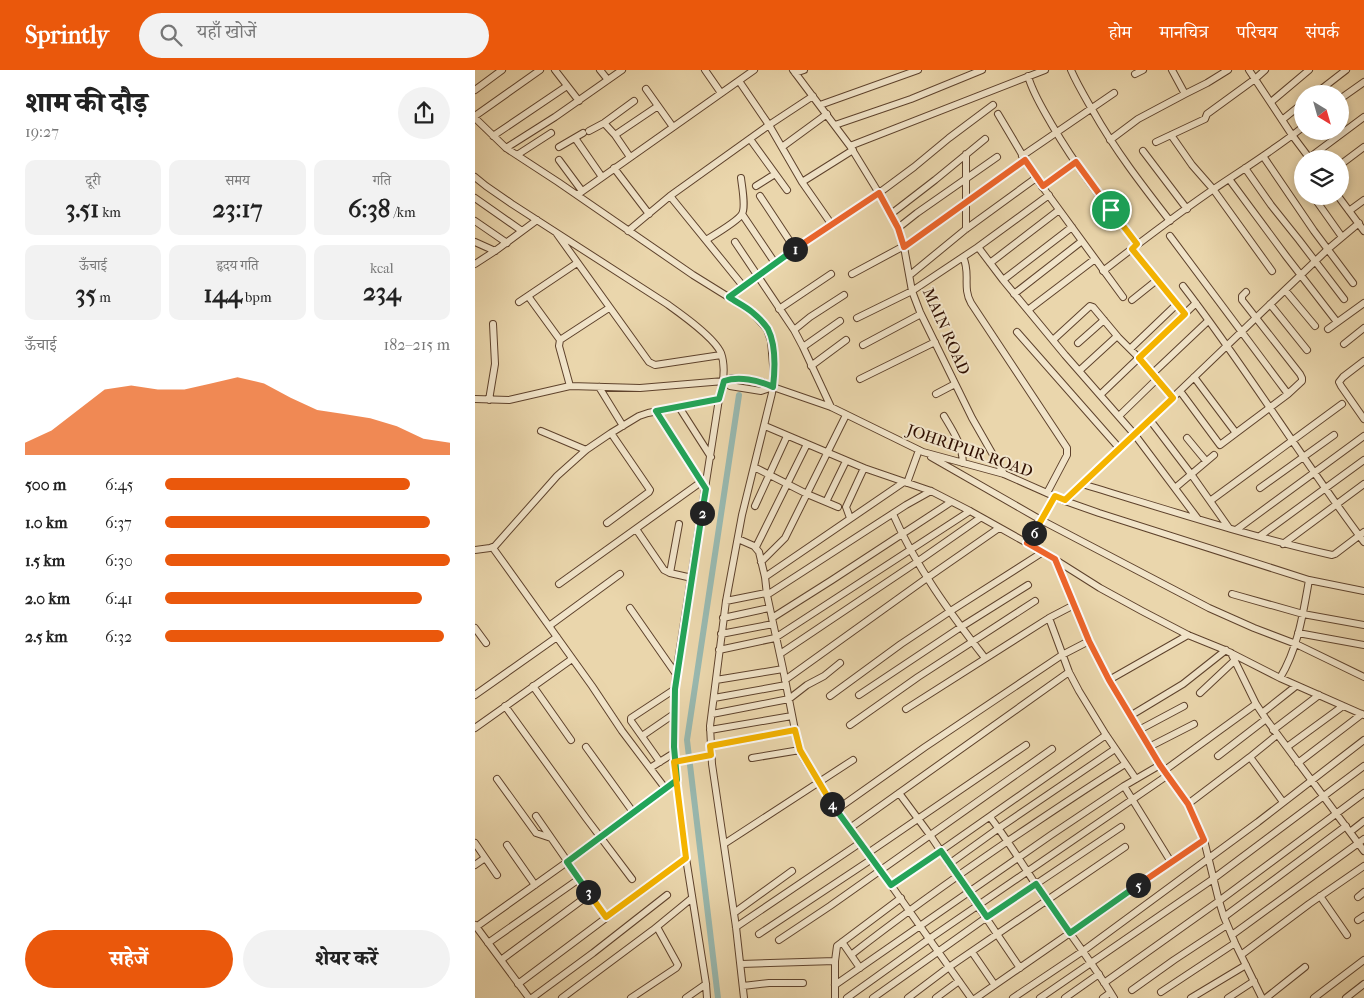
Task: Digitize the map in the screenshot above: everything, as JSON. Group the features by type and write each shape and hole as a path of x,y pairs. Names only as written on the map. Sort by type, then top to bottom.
{"street":[{"path":"475,90 502,70"},
{"path":"540,70 476,119 506,148 579,193 629,231 693,275 751,311 767,329 771,341 773,351 773,387 738,539 726,601 710,730 711,755 734,912 744,998"},
{"path":"555,70 579,101"},
{"path":"600,70 608,80"},
{"path":"506,148 579,101 622,70"},
{"path":"705,70 721,93"},
{"path":"579,193 753,70"},
{"path":"794,71 804,70"},
{"path":"820,105 918,70"},
{"path":"835,125 911,99 982,70"},
{"path":"802,182 852,148 1045,70"},
{"path":"1071,70 1091,109 1110,140 1170,221"},
{"path":"1135,74 1143,70"},
{"path":"1172,70 1185,94"},
{"path":"1110,140 1138,120 1228,70"},
{"path":"1249,70 1303,150"},
{"path":"1155,142 1205,119 1207,114 1265,70"},
{"path":"1271,102 1309,70"},
{"path":"1327,85 1346,70"},
{"name":"MAIN ROAD","path":"794,71 852,148 891,214 904,247 912,291 921,314 972,418 1005,474"},
{"path":"1028,76 1033,92 1056,133 1157,280 1185,314"},
{"path":"739,81 769,125 802,182 832,225"},
{"path":"1349,93 1364,82"},
{"path":"493,136 567,86"},
{"path":"646,89 673,127"},
{"path":"852,274 904,247 966,203 1056,133 1114,93"},
{"path":"629,231 670,196 813,96"},
{"path":"559,147 604,123 634,101"},
{"path":"729,297 795,249 879,193 993,105"},
{"path":"615,135 658,106"},
{"path":"1282,120 1294,111"},
{"path":"782,147 827,114"},
{"path":"998,114 1036,178 1123,297"},
{"path":"1321,150 1364,117"},
{"path":"604,123 630,157"},
{"path":"517,155 551,134"},
{"path":"1171,134 1272,271"},
{"path":"1103,271 1134,246 1292,135"},
{"path":"575,138 602,177"},
{"path":"891,214 985,138"},
{"path":"750,139 787,190"},
{"path":"1349,158 1364,147"},
{"path":"1143,151 1187,208"},
{"path":"966,154 966,229"},
{"path":"1263,156 1294,203 1353,283"},
{"path":"898,228 997,157"},
{"path":"559,160 579,193"},
{"path":"1043,186 1076,162"},
{"path":"614,168 649,214"},
{"path":"1245,168 1271,205 1344,299"},
{"path":"756,186 775,174"},
{"path":"475,176 492,191 686,317 704,333 721,355 724,381 719,399 676,674 674,714 674,762 707,998"},
{"path":"706,240 742,214 741,178"},
{"path":"910,274 966,229 1036,178"},
{"path":"1229,180 1337,322"},
{"path":"857,318 912,291 978,247 1049,195"},
{"path":"670,196 743,286"},
{"path":"760,196 795,249"},
{"path":"475,198 522,231"},
{"path":"1349,211 1364,200"},
{"path":"1320,205 1343,237"},
{"path":"1345,205 1364,231"},
{"path":"991,263 1059,210"},
{"path":"742,214 775,263"},
{"path":"475,264 537,220"},
{"path":"475,221 507,243"},
{"path":"1065,500 1328,249 1359,223"},
{"path":"1003,280 1071,227"},
{"path":"555,232 647,360 653,364 721,355"},
{"path":"1170,236 1288,394"},
{"path":"1014,294 1082,241"},
{"path":"475,242 495,251"},
{"path":"735,242 803,347 831,407"},
{"path":"978,247 1014,294 1135,435 1198,519"},
{"path":"963,257 967,266 966,291 971,303 1067,448 1067,455 1047,493"},
{"path":"1028,310 1095,259"},
{"path":"519,302 577,263"},
{"path":"779,309 831,274"},
{"path":"1132,300 1157,280"},
{"path":"1183,286 1270,407 1314,473 1362,534 1364,542"},
{"path":"1285,290 1315,326"},
{"path":"1180,391 1219,444 1221,444 1288,394 1301,381 1302,378 1255,318 1242,298 1246,292"},
{"path":"793,330 844,295"},
{"path":"528,296 560,340 559,346 570,386"},
{"path":"1100,395 1196,303"},
{"path":"1328,329 1364,303"},
{"path":"1130,348 1177,304"},
{"path":"1270,304 1307,350"},
{"path":"1053,340 1090,306 1093,307 1173,398"},
{"path":"560,340 609,308"},
{"path":"863,345 921,314"},
{"path":"1078,343 1104,320"},
{"path":"1119,416 1209,320"},
{"path":"803,347 840,321"},
{"path":"489,400 495,364 493,324"},
{"path":"1343,344 1364,328"},
{"path":"1017,332 1120,449"},
{"path":"1079,371 1118,337"},
{"path":"811,366 846,340"},
{"path":"859,379 935,342"},
{"path":"1364,361 1339,382 1364,419"},
{"path":"1194,377 1236,433"},
{"name":"JOHRIPUR ROAD","path":"475,399 509,400 570,386 639,388 724,381 732,378 762,382 831,407 921,451 1005,474 1099,513 1309,580 1364,590"},
{"path":"724,381 730,386 761,391 773,387"},
{"path":"936,394 955,384"},
{"path":"599,387 623,426"},
{"path":"475,550 493,548 557,476 586,450 611,433 639,416 719,399"},
{"path":"1210,500 1342,404"},
{"path":"679,407 711,456"},
{"path":"656,411 706,489"},
{"path":"761,562 785,538 846,415"},
{"path":"944,416 960,444 963,463"},
{"path":"1150,420 1229,528"},
{"path":"765,426 846,461 907,481 931,492 999,528 1029,540 1043,552 1100,588 1188,635 1228,652 1296,686 1363,714"},
{"path":"541,431 586,450"},
{"path":"607,523 650,490 611,433"},
{"path":"1260,488 1334,435"},
{"path":"755,506 787,436"},
{"path":"1236,530 1364,436"},
{"path":"1187,438 1206,461"},
{"path":"756,548 807,444"},
{"path":"765,577 907,481 921,451 1041,520 1209,608 1296,644 1364,677"},
{"path":"1175,488 1214,454"},
{"path":"1260,536 1364,460"},
{"path":"826,502 846,461"},
{"path":"754,467 807,494 838,507"},
{"path":"850,518 846,507 864,468"},
{"path":"559,584 701,482"},
{"path":"1082,484 1283,544 1334,555 1362,534"},
{"path":"1283,544 1364,484"},
{"path":"726,601 767,594 931,492"},
{"path":"1029,540 1055,496"},
{"path":"721,634 772,621 951,502"},
{"path":"719,650 775,638 970,511"},
{"path":"893,514 901,534 927,578 949,612 985,658"},
{"path":"780,654 980,518"},
{"path":"670,573 679,524"},
{"path":"714,698 786,683 927,578 999,528"},
{"path":"636,529 664,570 692,578"},
{"path":"738,539 756,548 761,562 775,638 800,750 836,810 971,998"},
{"path":"493,548 592,686 621,731 665,788"},
{"path":"831,696 901,644 1043,552"},
{"path":"1055,559 1089,641 1109,680 1149,747 1188,804 1204,840 1227,925 1264,998 1305,967"},
{"path":"549,626 620,574"},
{"path":"1280,678 1293,654 1296,644 1309,580"},
{"path":"859,695 1028,585"},
{"path":"1233,594 1303,614 1364,625"},
{"path":"850,725 918,676 1035,601"},
{"path":"906,709 1049,618 1074,605"},
{"path":"630,608 676,674"},
{"path":"723,618 769,608"},
{"path":"1049,618 1069,672 1106,735 1136,779"},
{"path":"475,628 486,643"},
{"path":"1298,633 1364,645"},
{"path":"1109,680 1188,635"},
{"path":"475,695 557,637"},
{"path":"836,810 925,747 1062,655 1089,641"},
{"path":"1228,652 1264,716 1348,829 1361,841 1364,851"},
{"path":"1130,716 1183,684 1228,652"},
{"path":"475,728 572,659"},
{"path":"1200,693 1234,662"},
{"path":"712,714 789,699 841,663"},
{"path":"716,680 783,669"},
{"path":"849,828 1069,672"},
{"path":"533,686 571,740"},
{"path":"1218,756 1296,686"},
{"path":"660,762 631,721 631,718 675,689"},
{"path":"1188,804 1250,756 1319,695"},
{"path":"847,998 929,939 1133,799 1164,770 1256,704"},
{"path":"505,706 632,879"},
{"path":"1139,730 1184,706"},
{"path":"1287,747 1343,706"},
{"path":"642,736 674,714"},
{"path":"1298,763 1363,714"},
{"path":"710,730 792,716"},
{"path":"1149,747 1194,724"},
{"path":"710,746 795,730"},
{"path":"891,885 1106,735"},
{"path":"1013,998 1083,951 1364,740"},
{"path":"759,934 870,856 918,818 1026,745"},
{"path":"585,747 633,812"},
{"path":"779,940 881,871 1052,749"},
{"path":"949,864 1115,749"},
{"path":"752,758 800,750"},
{"path":"649,768 674,753"},
{"path":"674,762 711,755"},
{"path":"1250,756 1283,802"},
{"path":"724,844 853,760"},
{"path":"851,955 957,875 1082,790 1125,764"},
{"path":"1040,998 1213,879 1364,766"},
{"path":"835,986 1123,786 1136,779 1164,770"},
{"path":"497,779 535,833 551,838"},
{"path":"667,895 593,954 531,998 518,984 476,926 567,862 677,780"},
{"path":"1123,786 1133,799 1171,862"},
{"path":"899,793 970,892 1020,968"},
{"path":"1104,983 1219,901 1364,793"},
{"path":"536,816 606,917"},
{"path":"990,817 1112,995 1103,998"},
{"path":"1224,917 1348,829 1364,821"},
{"path":"873,998 987,917 1121,827"},
{"path":"976,998 1204,840"},
{"path":"1231,935 1361,841"},
{"path":"475,843 497,875"},
{"path":"736,927 860,843"},
{"path":"507,844 535,885"},
{"path":"908,998 949,967 1125,847"},
{"path":"475,866 485,858"},
{"path":"518,984 686,858"},
{"path":"1241,955 1364,866"},
{"path":"734,912 792,871"},
{"path":"488,943 579,880"},
{"path":"1357,897 1364,892"},
{"path":"501,960 590,894"},
{"path":"1320,896 1347,934"},
{"path":"562,998 657,927 692,898"},
{"path":"835,998 837,946 901,898"},
{"path":"1358,920 1364,916"},
{"path":"1131,990 1227,925"},
{"path":"631,998 678,965 657,927"},
{"path":"842,942 860,968"},
{"path":"1161,992 1235,943"},
{"path":"972,952 994,984"},
{"path":"1314,998 1364,960"},
{"path":"741,964 835,961"},
{"path":"1191,998 1246,965"},
{"path":"1065,998 1099,974"},
{"path":"936,998 959,981"},
{"path":"1228,998 1254,981"},
{"path":"743,986 769,983 803,983"},
{"path":"686,998 706,984"},
{"path":"1346,998 1364,984"}],"waterway":[{"path":"718,998 687,740 739,395"}],"route":[{"path":"1111,210 1076,162 1043,186 1025,160 904,247 898,228 879,193 758,275 729,297 751,311 767,329 773,351 773,387 762,382 732,378 724,381 719,399 656,411 706,489 676,674 674,762 677,780 567,862 606,917 686,858 674,762 711,755 710,746 795,730 800,750 818,782 836,810 891,885 941,851 987,917 1036,884 1070,933 1204,840 1188,804 1160,765 1109,680 1089,641 1055,559 1027,543 1055,496 1065,500 1173,398 1139,358 1185,314 1132,249 1137,244 1111,210"}]}
